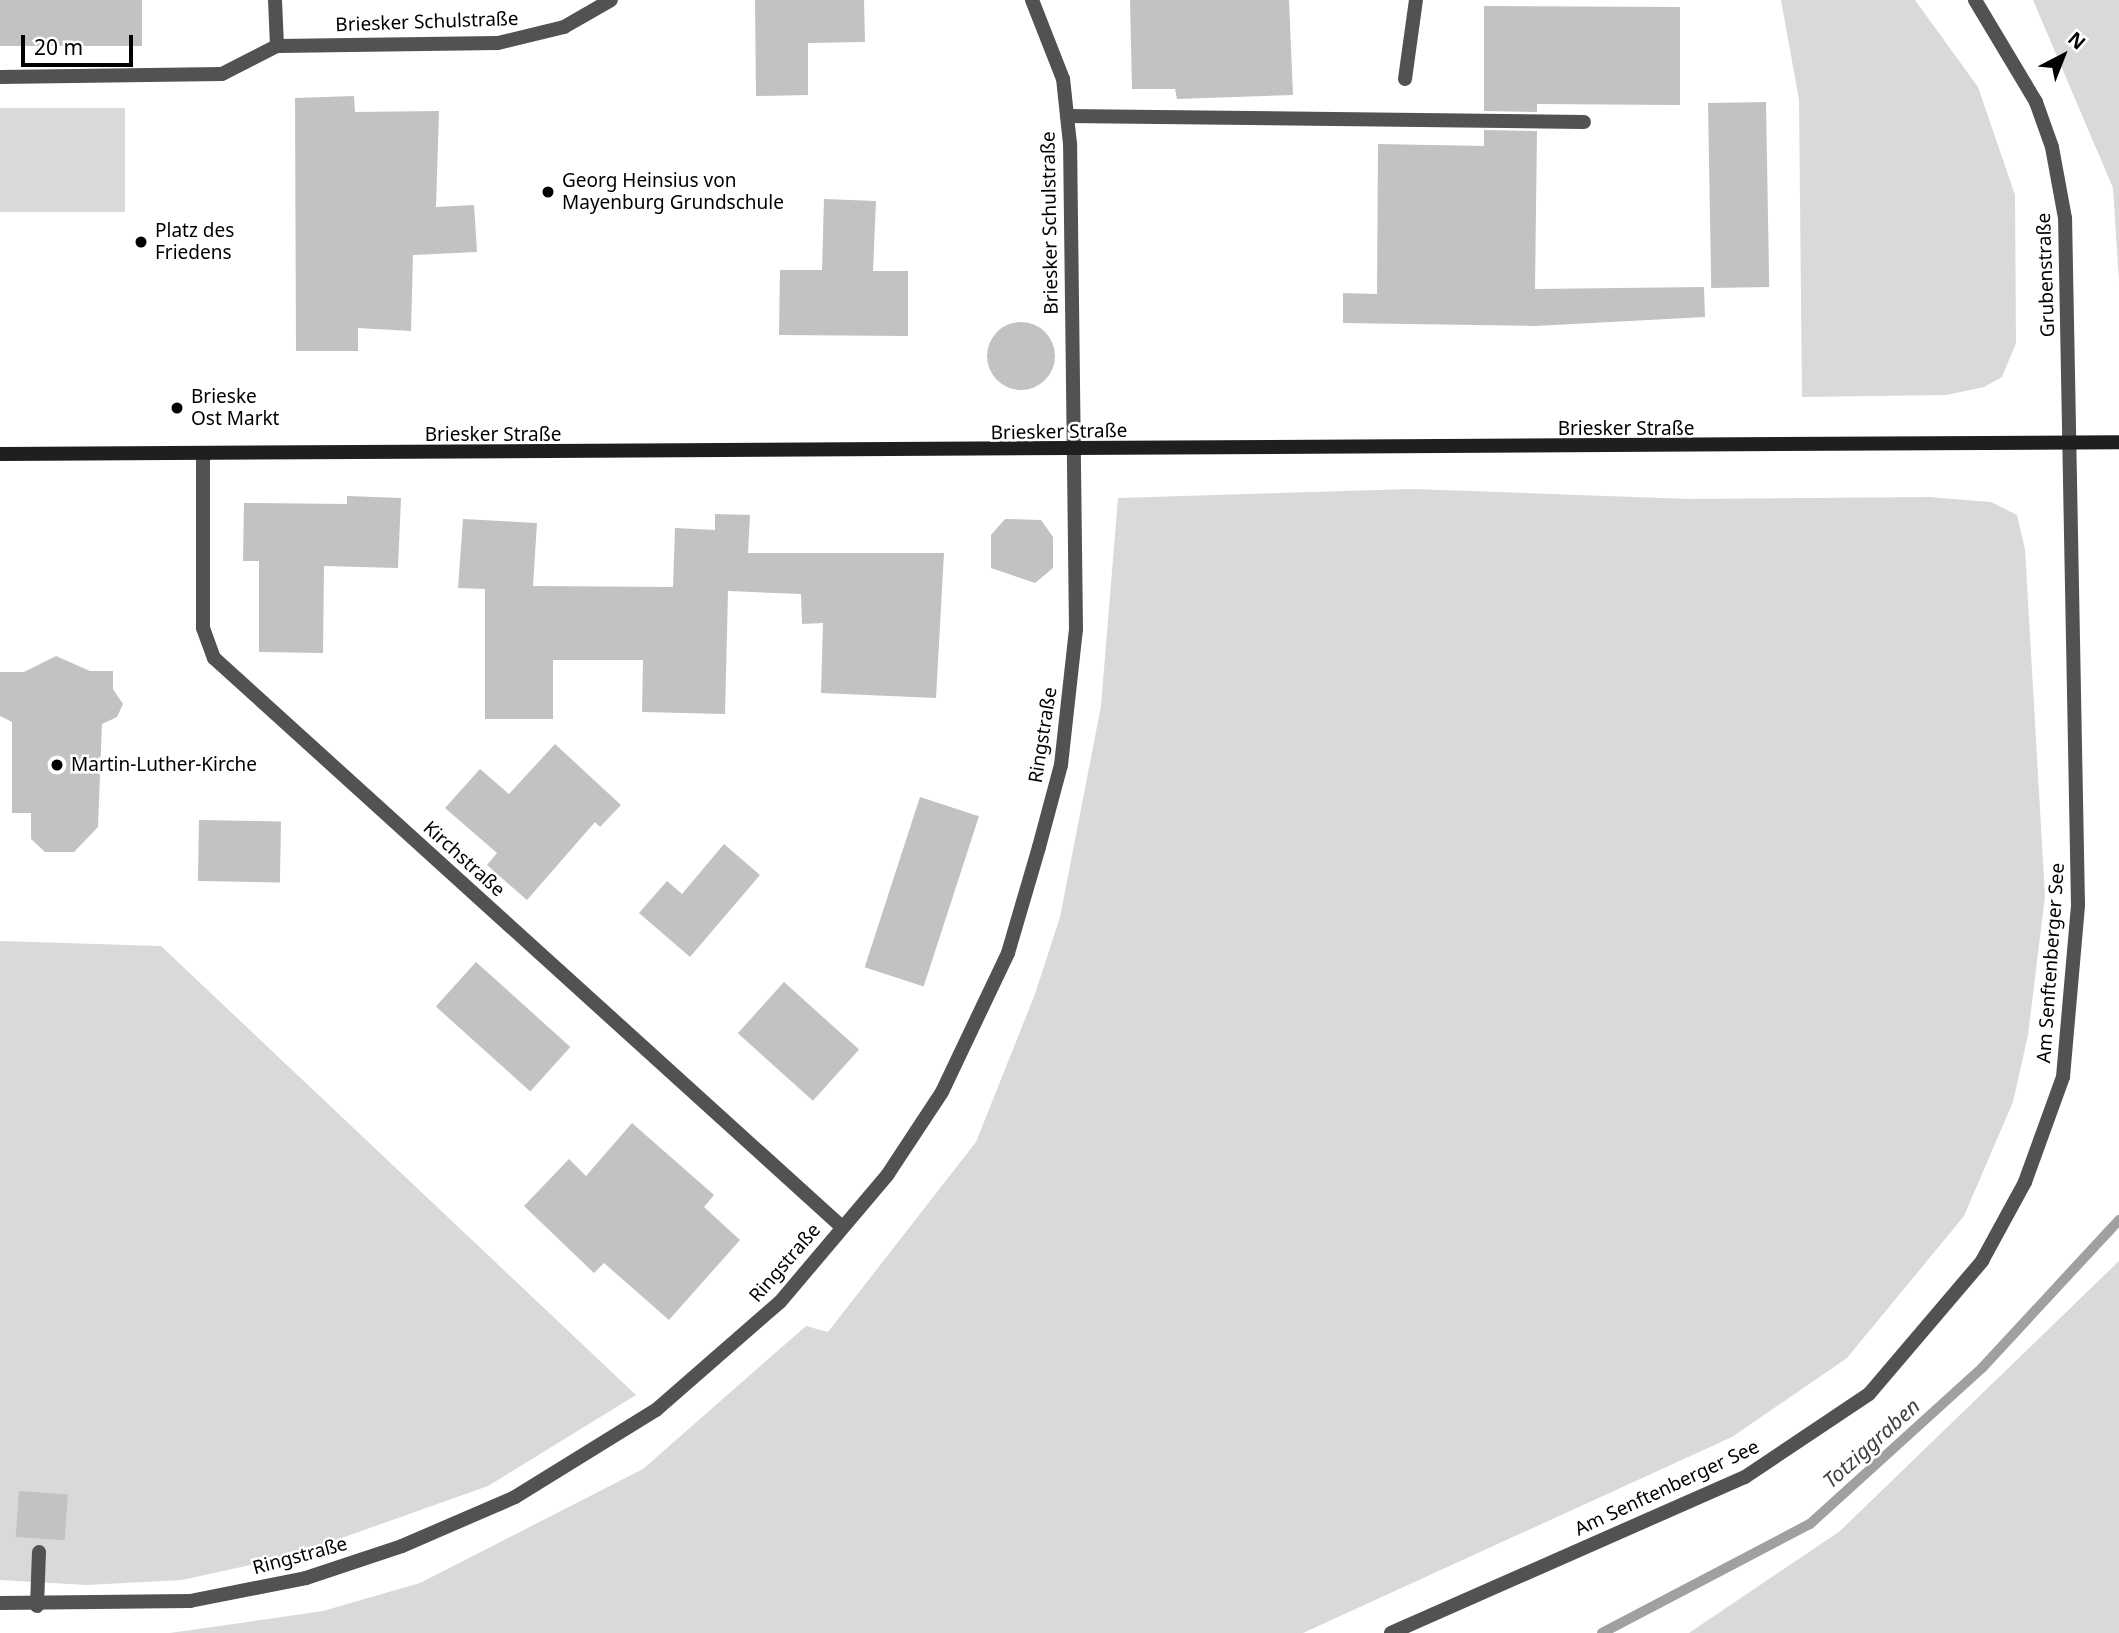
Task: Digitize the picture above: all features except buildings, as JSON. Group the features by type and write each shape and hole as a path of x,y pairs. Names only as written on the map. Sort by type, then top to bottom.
{"main road":[{"name":"Briesker Straße","path":"0,454 1072,451 2119,442"}],"street":[{"path":"0,77 222,74 277,46 275,0"},
{"name":"Briesker Schulstraße","path":"277,46 498,43 564,27 611,0"},
{"name":"Briesker Schulstraße","path":"1032,0 1054,42 1067,116 1072,451"},
{"path":"1405,79 1416,0"},
{"name":"Grubenstraße","path":"1975,0 2016,60 2052,147 2065,218 2070,443"},
{"path":"1067,116 1584,122"},
{"name":"Am Senftenberger See","path":"1391,1633 1745,1477 1869,1394 1982,1261 2025,1182 2063,1077 2078,905 2070,443"},
{"name":"Ringstraße","path":"0,1603 37,1606 190,1601 306,1578 402,1546 515,1497 609,1443 704,1374 780,1302 888,1174 942,1092 1008,953 1061,765 1076,629 1072,451"},
{"name":"Kirchstraße","path":"203,454 203,628 214,657 842,1227"},
{"path":"37,1606 39,1552"}],"shaded area":[{"path":"1781,0 1915,0 1978,87 2015,195 2016,343 2002,377 1984,387 1946,395 1802,397 1799,100"},
{"path":"2033,0 2119,0 2119,282 2113,188"},
{"path":"0,108 125,108 125,212 0,212"},
{"path":"1412,489 1690,499 1929,497 1991,502 2017,515 2025,549 2045,896 2028,1035 2013,1102 1964,1216 1847,1358 1732,1437 1303,1633 170,1633 323,1611 420,1583 643,1469 806,1326 828,1332 976,1142 1035,994 1060,917 1101,706 1118,498"},
{"path":"0,941 161,946 636,1395 488,1486 291,1556 182,1580 87,1585 0,1580"},
{"path":"2119,1261 2119,1633 1689,1633 1840,1531"}],"waterway":[{"name":"Totziggraben","path":"1602,1633 1810,1524 1982,1368 2119,1220"}],"place":[{"name":"Georg Heinsius von Mayenburg Grundschule","path":"548,192"},
{"name":"Platz des Friedens","path":"141,242"},
{"name":"Brieske Ost Markt","path":"177,408"},
{"name":"Martin-Luther-Kirche","path":"57,765"}]}
